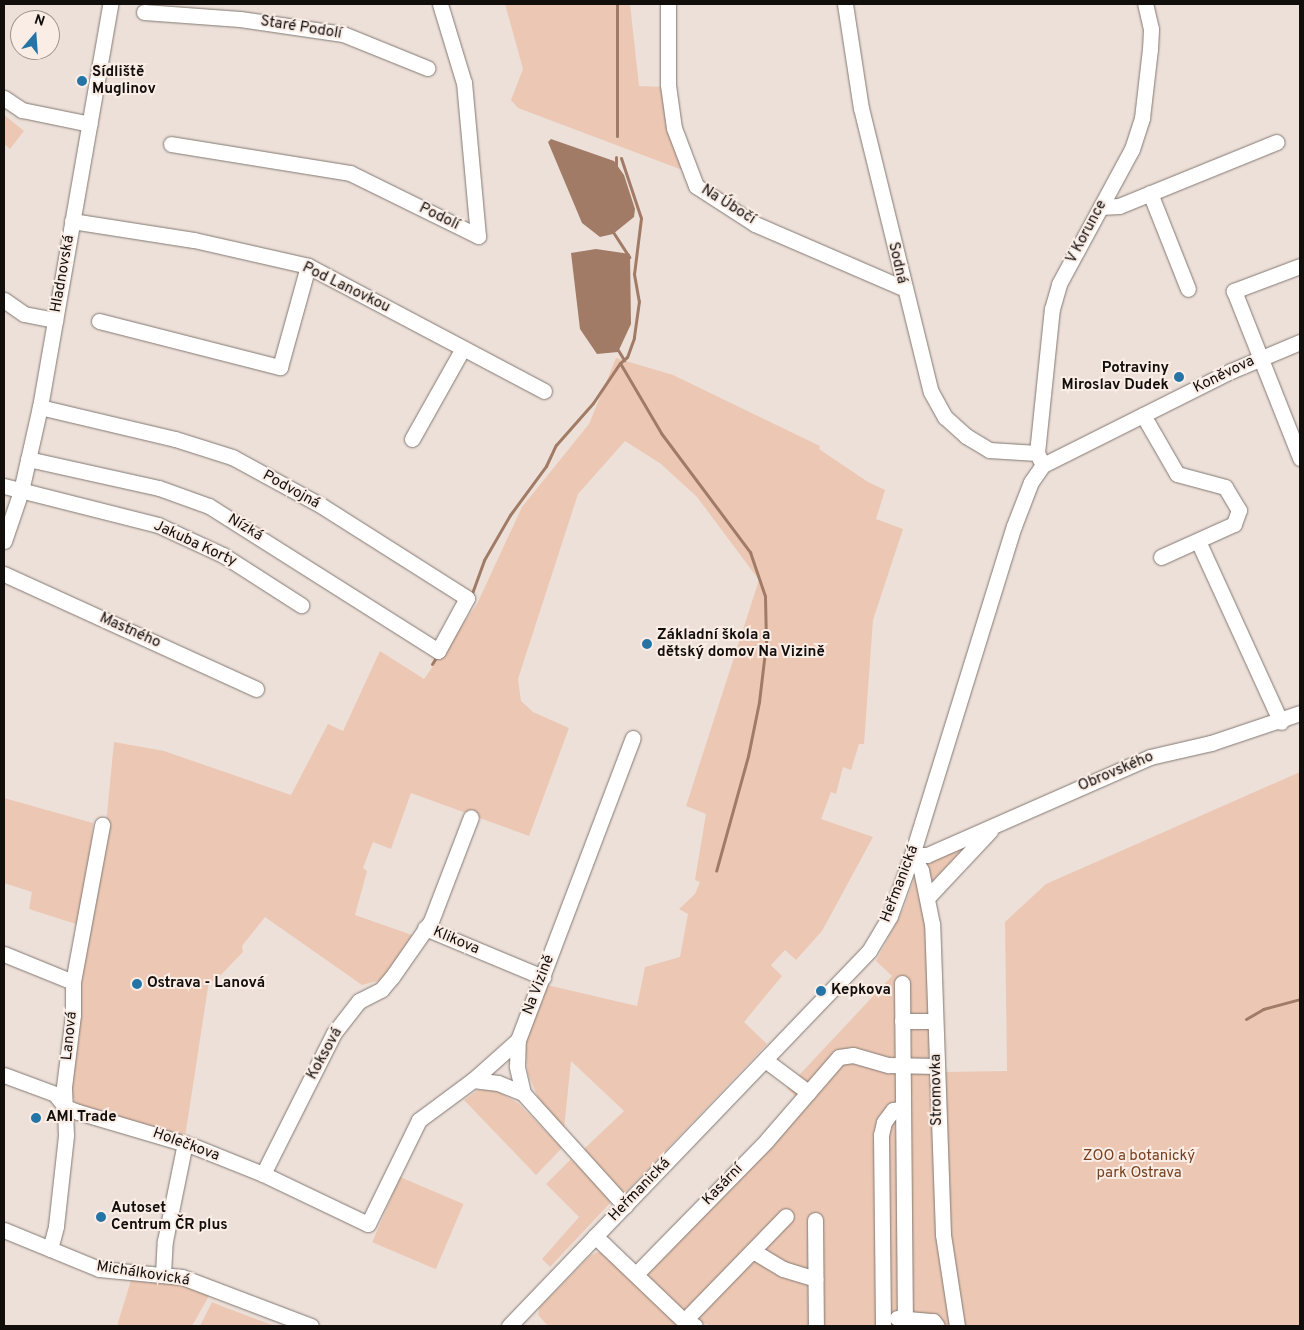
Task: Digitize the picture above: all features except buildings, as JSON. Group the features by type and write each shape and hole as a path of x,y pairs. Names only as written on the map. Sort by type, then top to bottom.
{"street":[{"name":"Hladnovská","path":"4,541 21,491 40,407 110,4"},
{"name":"Podolí","path":"172,144 350,173 478,236 464,83 440,4"},
{"name":"Na Úbočí","path":"668,4 668,85 674,128 696,186 755,224 903,288"},
{"name":"Sodná","path":"846,4 861,108 903,288 928,383 946,417 966,436 989,450 1040,459"},
{"name":"V Korunce","path":"1040,459 1052,309 1059,284 1132,149 1142,118 1150,50 1150,30 1145,4"},
{"name":"Staré Podolí","path":"144,12 169,8 344,34 427,68"},
{"path":"4,98 22,110 90,124"},
{"path":"1101,207 1112,208 1277,142"},
{"path":"1150,193 1188,289"},
{"name":"Pod Lanovkou","path":"72,221 194,240 308,266 544,391"},
{"path":"99,321 280,367 308,266"},
{"path":"1300,266 1234,291 1300,458"},
{"path":"4,300 24,314 55,320"},
{"name":"Koněvova","path":"1040,459 1143,415 1259,358 1300,342"},
{"path":"412,439 463,348"},
{"name":"Podvojná","path":"40,407 175,439 232,457 322,506 467,598 438,651"},
{"path":"1143,415 1177,474 1225,487 1239,510 1234,524 1161,557"},
{"name":"Heřmanická","path":"509,1326 869,951 890,916 912,855 1014,526 1040,459"},
{"name":"Nízká","path":"28,460 160,488 209,506 438,651"},
{"name":"Jakuba Korty","path":"4,486 158,525 223,555 301,605"},
{"path":"1198,541 1282,722"},
{"name":"Mastného","path":"4,574 256,688"},
{"name":"Obrovského","path":"912,855 927,855 1150,756 1282,722 1300,713"},
{"name":"Na Vizině","path":"625,1206 524,1094 517,1066 518,1040 632,738"},
{"name":"Klikova","path":"471,817 426,928 543,977"},
{"name":"Lanová","path":"50,1249 56,1226 66,1135 65,1107 74,982 102,824"},
{"name":"Obrovského","path":"928,897 994,826"},
{"name":"Stromovka","path":"912,855 921,870 928,897 934,960 934,1021 943,1234 957,1326"},
{"name":"Koksová","path":"263,1174 334,1033 359,1001 381,990 426,928"},
{"path":"4,954 74,982"},
{"path":"902,983 905,1322"},
{"path":"902,1021 934,1021"},
{"path":"473,1080 518,1040"},
{"path":"765,1060 808,1092 844,1054 870,1062 903,1066 936,1066"},
{"name":"Holečkova","path":"4,1075 55,1094 65,1107 184,1143 263,1174 368,1224 419,1120 473,1080"},
{"path":"473,1080 498,1084 524,1094"},
{"name":"Kasární","path":"636,1274 761,1146 808,1092"},
{"path":"903,1108 893,1110 884,1122 881,1135 883,1323 933,1321 937,1326"},
{"path":"163,1274 165,1240 184,1143"},
{"path":"595,1236 690,1324 786,1216"},
{"path":"815,1220 816,1326"},
{"name":"Michálkovická","path":"4,1230 99,1269 163,1274 194,1281 311,1326"},
{"path":"753,1251 783,1269 815,1279"}],"green space":[{"path":"505,4 630,4 639,86 666,87 685,171 518,108 511,100 523,69"},
{"path":"4,115 24,131 10,149 4,144"},
{"path":"616,358 673,375 820,446 819,449 868,482 885,490 876,519 903,529 873,620 864,744 859,744 851,770 843,767 836,794 831,792 821,819 873,837 822,931 796,960 785,950 771,965 782,976 744,1022 767,1044 626,1192 623,1192 584,1149 624,1111 571,1061 564,1129 542,1107 528,1074 525,1045 547,985 637,1006 645,967 680,957 688,914 679,909 695,894 700,882 695,880 706,814 686,806 759,580 697,497 661,464 625,441 578,494 518,679 521,701 533,712 569,728 529,836 411,793 391,849 373,842 363,868 367,871 355,915 412,935 385,979 362,985 265,917 242,946 243,952 215,981 209,981 185,1137 79,1108 69,1091 81,984 79,968 103,855 114,742 164,751 291,795 328,724 343,731 380,651 424,679 477,604 522,507 589,424"},
{"name":"ZOO a botanický park Ostrava","path":"1300,772 1300,1326 963,1326 948,1236 942,1072 1007,1071 1005,922 1046,884"},
{"path":"4,798 93,823 89,870 79,925 29,909 32,892 4,883"},
{"path":"975,837 931,883 926,861"},
{"path":"915,876 926,908 954,1326 711,1326 703,1323 683,1312 646,1276 645,1270 802,1103 787,1088 892,976 876,961 903,910"},
{"path":"478,1090 495,1090 518,1103 562,1148 536,1175 464,1100"},
{"path":"571,1159 612,1201 550,1267 542,1259 579,1217 546,1184"},
{"path":"400,1177 464,1204 436,1269 372,1242"},
{"path":"598,1252 603,1253 680,1326 548,1326 538,1315 539,1308 591,1255"},
{"path":"131,1280 177,1284 210,1294 192,1326 117,1326"},
{"path":"212,1302 224,1307 275,1326 200,1326"}],"shaded area":[{"path":"551,139 614,161 624,175 635,209 634,217 613,234 600,237 582,223 548,142"},
{"path":"596,249 630,254 631,324 618,352 597,354 580,329 571,253"}],"waterway":[{"path":"617,4 617,136"},
{"path":"616,157 616,168"},
{"path":"621,158 641,218 634,274 639,301 634,338 627,357 620,363 661,433 750,552 765,596 766,643 759,702 748,756 716,871"},
{"path":"613,232 629,257"},
{"path":"618,350 624,360"},
{"path":"471,596 484,560 510,515 546,466 556,445 593,403 620,363"},
{"path":"432,664 437,656"},
{"path":"1246,1019 1263,1009 1300,999"}],"place":[{"name":"Sídliště Muglinov","path":"82,81"},
{"name":"Potraviny Miroslav Dudek","path":"1179,377"},
{"name":"Základní škola a dětský domov Na Vizině","path":"647,644"},
{"name":"Ostrava - Lanová","path":"137,984"},
{"name":"Kepkova","path":"821,991"},
{"name":"AMI Trade","path":"36,1118"},
{"name":"Autoset Centrum ČR plus","path":"101,1217"}]}
